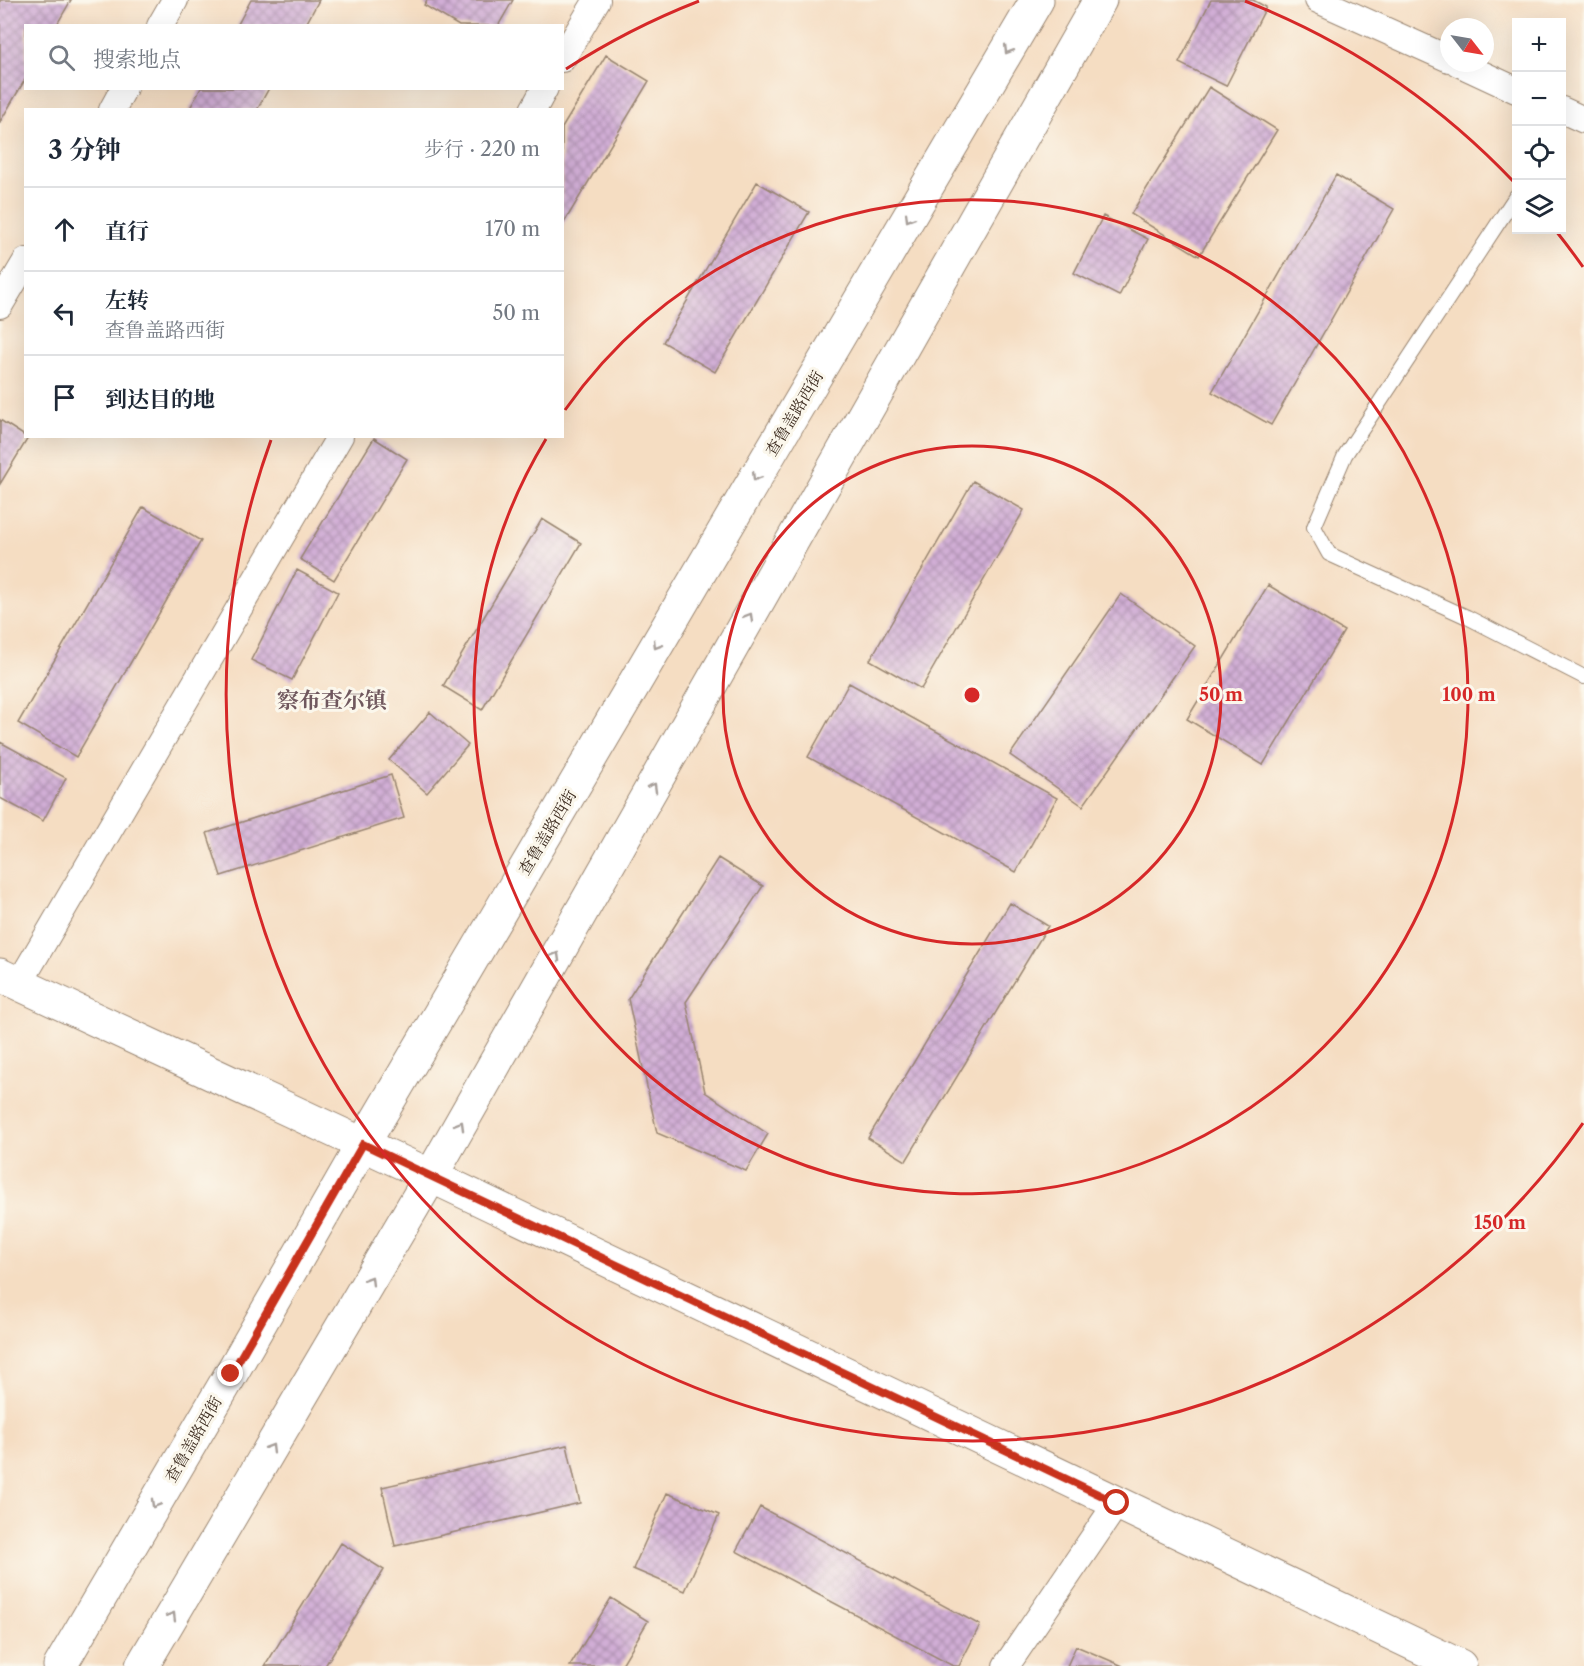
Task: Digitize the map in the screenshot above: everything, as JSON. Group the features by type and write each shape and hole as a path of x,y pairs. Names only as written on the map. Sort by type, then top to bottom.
{"main road":[{"name":"查鲁盖路西街","path":"60,1666 363,1144 1037,0"},
{"path":"142,1666 431,1176 1100,0"},
{"path":"9,979 431,1176 1460,1666"}],"street":[{"path":"161,24 175,0"},
{"path":"564,56 597,0"},
{"path":"1318,0 1440,55"},
{"path":"1477,72 1512,88"},
{"path":"113,108 123,90"},
{"path":"534,108 544,90"},
{"path":"0,305 24,264"},
{"path":"9,979 339,438"},
{"path":"1006,1666 1117,1503"}],"lane":[{"path":"1512,202 1345,455 1314,526 1329,554 1467,617 1584,677"}],"building":[{"path":"0,0 71,0 57,24 24,24 24,81 0,122"},
{"path":"251,0 319,0 306,24 238,24"},
{"path":"427,0 513,0 499,24 456,24 424,5"},
{"path":"1211,0 1253,0 1266,7 1226,86 1179,63"},
{"path":"606,55 649,81 564,223 564,125"},
{"path":"1209,87 1277,130 1199,256 1131,214"},
{"path":"200,90 268,90 258,108 190,108"},
{"path":"1336,175 1394,209 1271,425 1212,392"},
{"path":"757,182 809,212 715,372 663,342"},
{"path":"1103,216 1148,239 1119,296 1074,273"},
{"path":"0,420 24,435 24,438 28,438 0,484"},
{"path":"374,438 407,459 334,580 300,559"},
{"path":"973,481 1024,510 921,689 870,660"},
{"path":"143,507 201,541 76,757 18,723"},
{"path":"542,519 581,543 482,710 443,686"},
{"path":"297,570 338,592 292,680 251,660"},
{"path":"1268,585 1344,631 1263,765 1187,719"},
{"path":"1121,594 1195,646 1083,806 1010,755"},
{"path":"849,683 1057,798 1016,872 808,757"},
{"path":"430,712 468,745 427,793 389,760"},
{"path":"0,742 66,778 43,821 0,798"},
{"path":"391,775 404,818 221,876 207,833"},
{"path":"718,858 763,886 686,1002 705,1092 768,1134 746,1171 657,1133 628,999"},
{"path":"1010,903 1048,926 906,1161 868,1138"},
{"path":"567,1445 580,1503 395,1546 382,1487"},
{"path":"667,1493 719,1515 685,1591 633,1569"},
{"path":"760,1507 980,1625 959,1666 953,1666 736,1551"},
{"path":"341,1543 384,1570 325,1666 265,1666"},
{"path":"611,1598 648,1621 621,1666 570,1666"},
{"path":"1076,1646 1123,1666 1067,1666"}],"district":[{"name":"察布查尔镇","path":"332,700"}],"route":[{"path":"231,1374 363,1144 1117,1503"}]}
